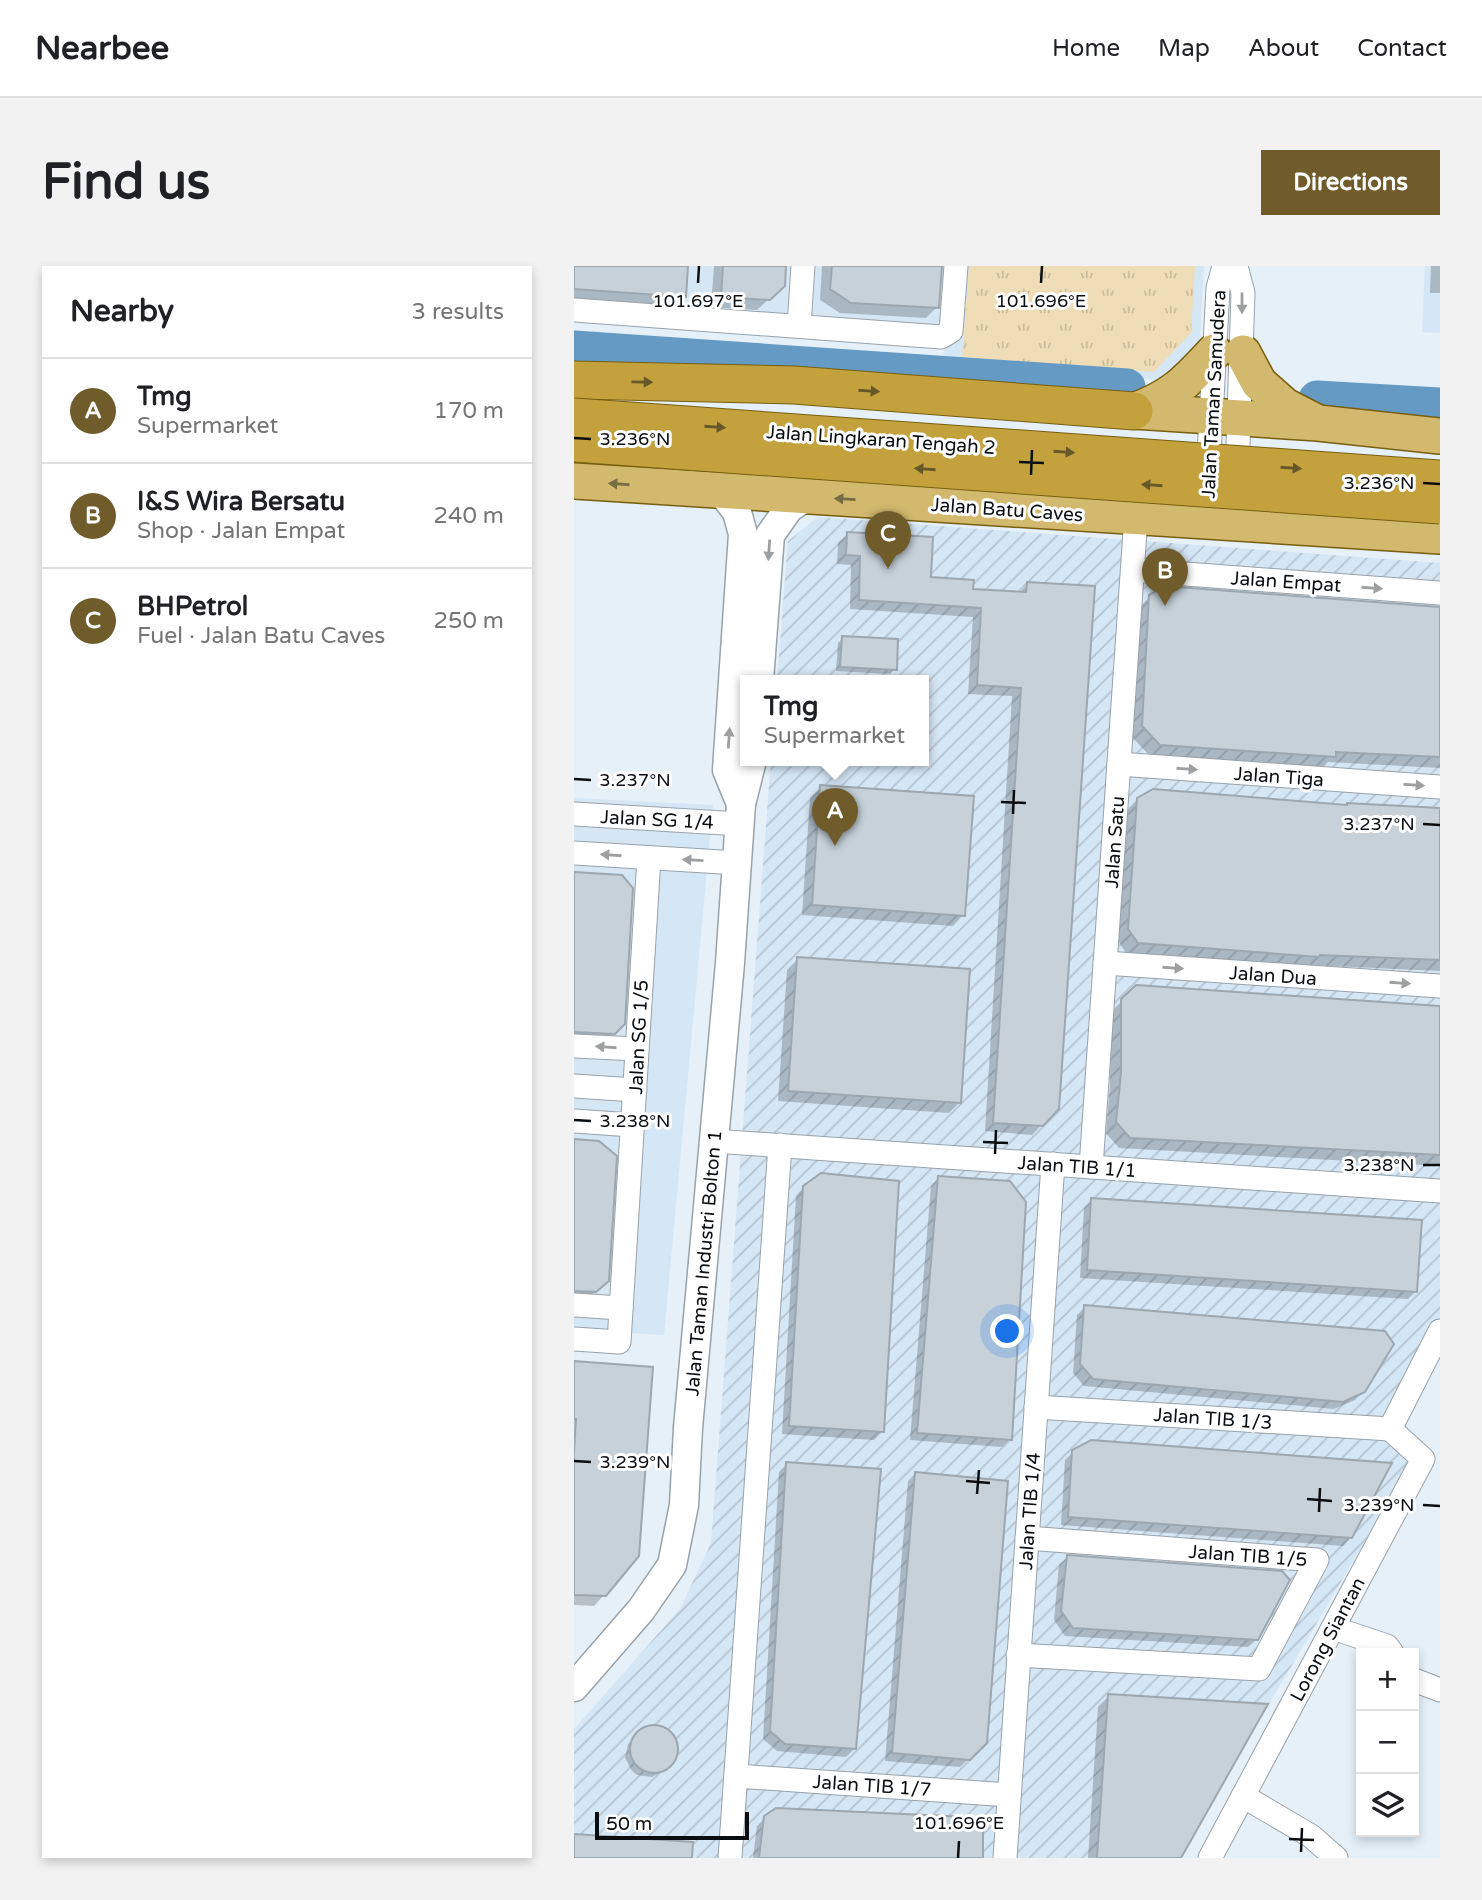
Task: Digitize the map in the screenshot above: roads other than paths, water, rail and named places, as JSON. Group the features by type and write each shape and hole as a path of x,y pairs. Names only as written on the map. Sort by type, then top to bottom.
{"highway":[{"path":"574,380 793,385 1134,411"},
{"name":"Jalan Lingkaran Tengah 2","path":"574,417 1440,479"},
{"name":"Jalan Lingkaran Tengah 2","path":"574,443 1440,505"}],"main road":[{"path":"1134,411 1161,401 1228,352 1285,406 1318,423"},
{"path":"1134,411 1318,423 1440,436"},
{"path":"1373,428 1345,437 1334,457 1331,476 1334,496 1344,513 1354,524 1373,532"},
{"name":"Jalan Batu Caves","path":"574,481 1440,536"}],"street":[{"path":"799,327 803,266"},
{"path":"574,310 941,337 951,331 956,266"},
{"name":"Jalan Taman Samudera","path":"1224,266 1217,288 1228,352"},
{"name":"Jalan Taman Samudera","path":"1220,523 1228,352 1243,293 1236,266"},
{"name":"Jalan Taman Industri Bolton 1","path":"722,491 737,512 743,534 727,770 740,814"},
{"path":"759,675 769,535 789,508 806,497"},
{"name":"Jalan Satu","path":"1091,1167 1136,517"},
{"name":"Jalan Empat","path":"1133,570 1440,593"},
{"name":"Jalan Tiga","path":"1119,764 1440,787"},
{"name":"Jalan Taman Industri Bolton 1","path":"574,1687 641,1610 672,1565 684,1505 688,1428 738,863 740,814 751,766"},
{"name":"Jalan SG 1/4","path":"574,814 740,814"},
{"path":"574,853 738,863"},
{"name":"Jalan SG 1/5","path":"574,1339 619,1342 649,858"},
{"name":"Jalan Dua","path":"1105,964 1440,986"},
{"path":"574,1045 637,1049"},
{"path":"574,1086 635,1090"},
{"path":"574,1121 632,1125"},
{"name":"Jalan TIB 1/1","path":"713,1141 1440,1191"},
{"path":"730,1858 780,1145"},
{"name":"Jalan TIB 1/4","path":"1005,1858 1053,1164"},
{"path":"574,1305 621,1308"},
{"path":"1390,1429 1438,1339"},
{"name":"Jalan TIB 1/3","path":"1036,1407 1390,1429"},
{"name":"Lorong Siantan","path":"1210,1858 1333,1628 1432,1463 1390,1429"},
{"name":"Jalan TIB 1/5","path":"1018,1655 1259,1669 1317,1560 1027,1538"},
{"path":"1333,1628 1388,1648"},
{"path":"1419,1682 1440,1690"},
{"name":"Jalan TIB 1/7","path":"736,1776 1009,1795"},
{"path":"1243,1796 1311,1836 1336,1858"}],"waterway":[{"path":"574,349 1127,387"},
{"path":"1317,399 1440,406"}],"place":[{"name":"BHPetrol","path":"888,569"},
{"name":"I&S Wira Bersatu","path":"1165,606"},
{"name":"Tmg","path":"835,846"}]}
